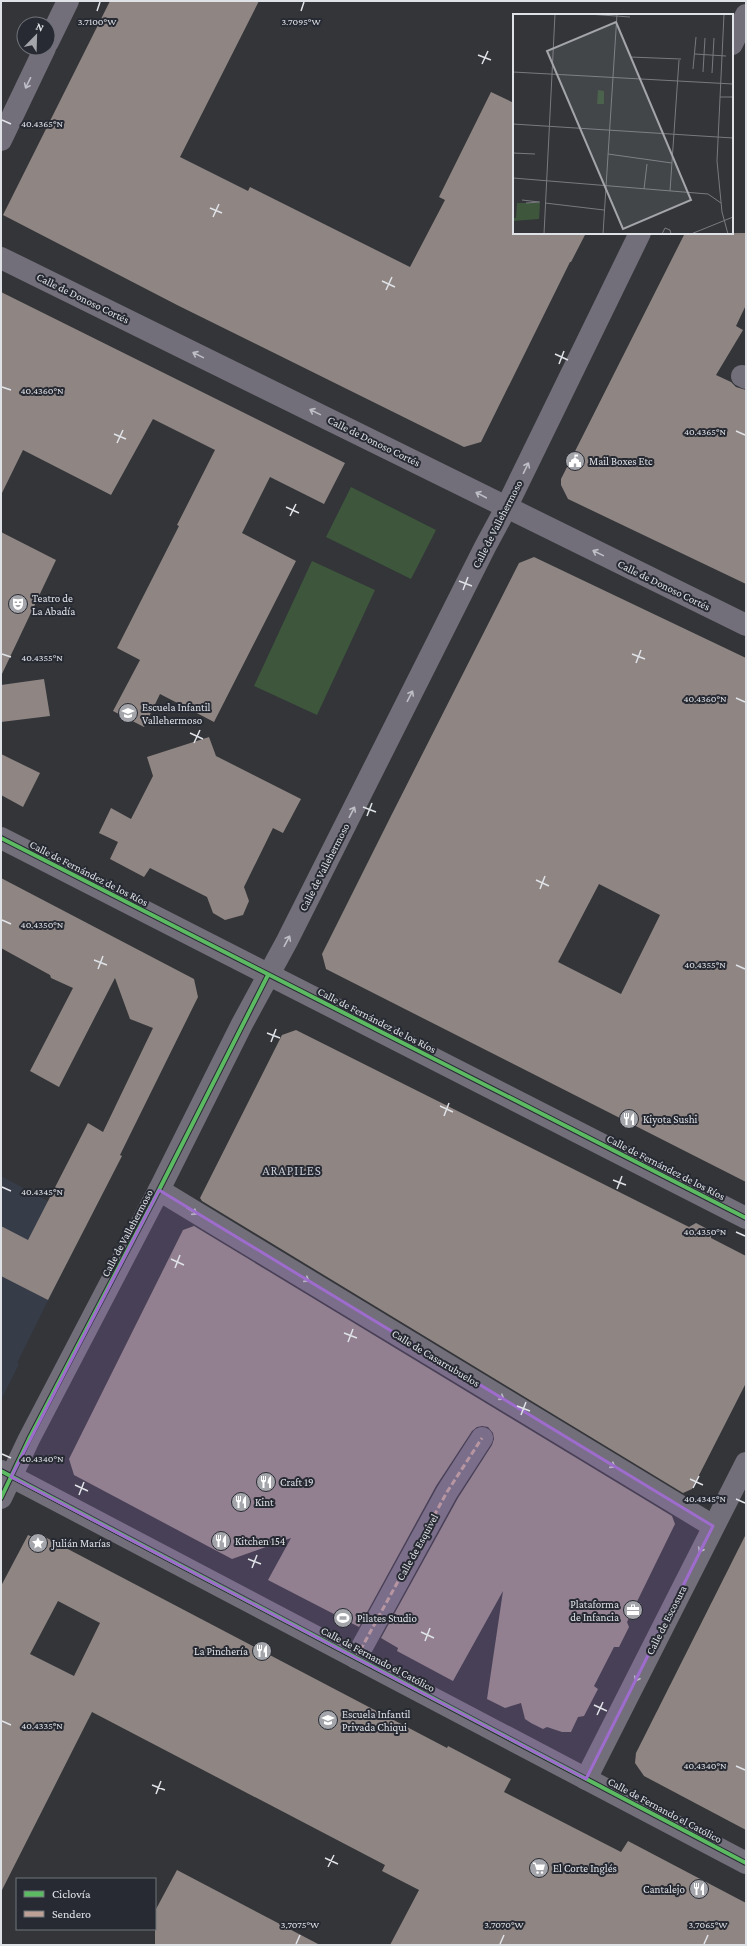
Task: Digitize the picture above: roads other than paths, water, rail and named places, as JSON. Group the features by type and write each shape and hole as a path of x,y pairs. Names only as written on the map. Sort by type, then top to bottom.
{"street":[{"path":"56,26 68,1"},
{"path":"733,42 746,16"},
{"path":"1,140 41,56"},
{"name":"Calle de Vallehermoso","path":"1,1498 6,1474 160,1190 506,508 640,234"},
{"name":"Calle de Donoso Cortés","path":"1,258 746,625"},
{"name":"Calle de Fernández de los Ríos","path":"1,838 746,1218"},
{"name":"Calle de Casarrubuelos","path":"160,1190 713,1526"},
{"name":"Calle de Esquivel","path":"356,1658 447,1492 482,1438"},
{"name":"Calle de Escosura","path":"586,1779 746,1463"},
{"name":"Calle de Fernando el Católico","path":"6,1474 746,1862"}],"place":[{"name":"Mail Boxes Etc","path":"575,461"},
{"name":"Teatro de La Abadía","path":"18,604"},
{"name":"Escuela Infantil Vallehermoso","path":"128,713"},
{"name":"Kiyota Sushi","path":"629,1119"},
{"name":"Craft 19","path":"266,1482"},
{"name":"Kint","path":"241,1502"},
{"name":"Kitchen 154","path":"221,1541"},
{"name":"Julián Marías","path":"38,1543"},
{"name":"Plataforma de Infancia","path":"633,1610"},
{"name":"Pilates Studio","path":"343,1618"},
{"name":"La Pinchería","path":"262,1651"},
{"name":"Escuela Infantil Privada Chiqui","path":"328,1720"},
{"name":"El Corte Inglés","path":"539,1868"},
{"name":"Cantalejo","path":"699,1889"}],"district":[{"name":"ARAPILES","path":"292,1170"}]}
